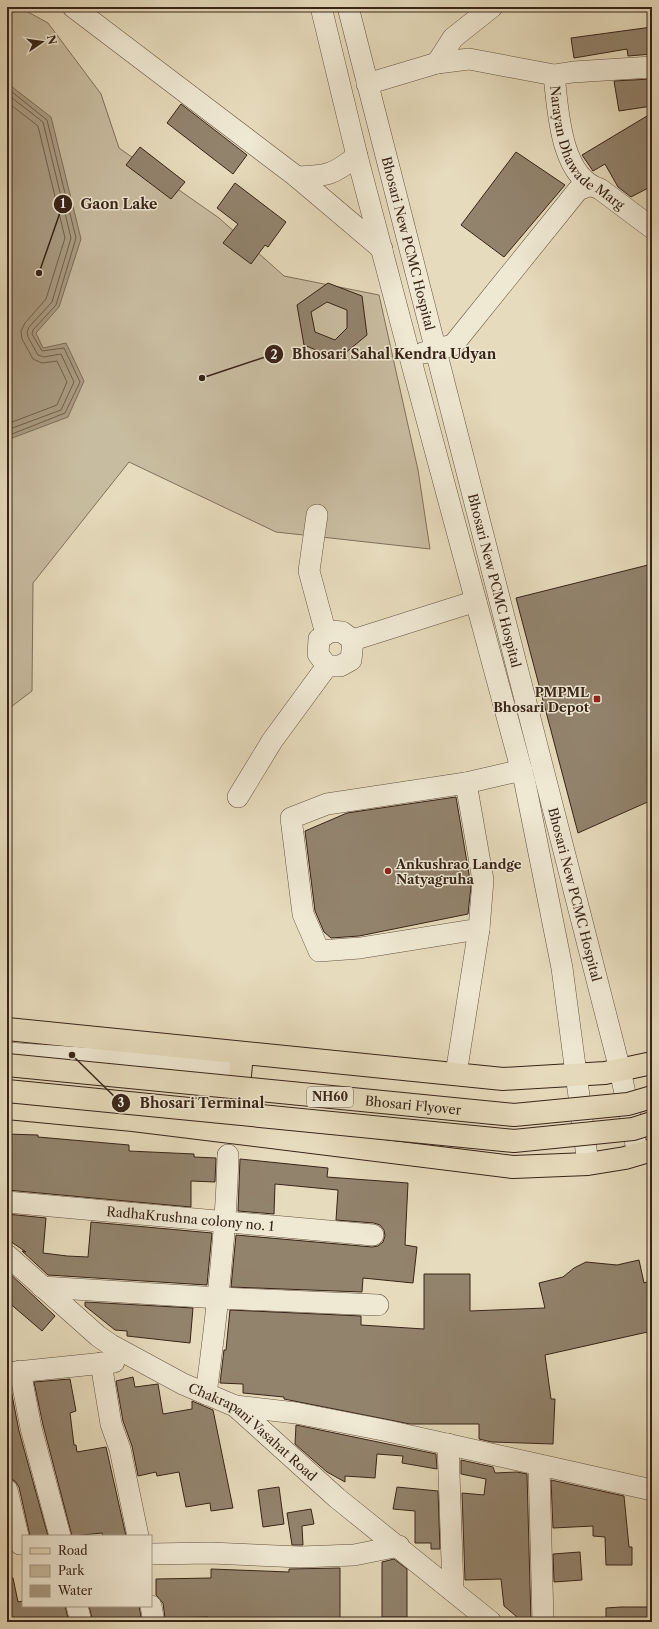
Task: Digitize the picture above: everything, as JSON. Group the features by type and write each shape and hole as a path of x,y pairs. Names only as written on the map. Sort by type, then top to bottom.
{"main road":[{"path":"7,1029 241,1062 456,1074 503,1079 604,1073 652,1063"},
{"path":"235,1132 241,1062"},
{"name":"Bhosari Flyover","path":"7,1065 514,1115 628,1104 652,1097"},
{"name":"Bhosari Flyover","path":"7,1091 514,1141 633,1129 652,1123"},
{"path":"7,1108 133,1120 513,1167 588,1164 645,1152"}],"street":[{"path":"73,7 297,177 382,249"},
{"name":"Bhosari New PCMC Hospital","path":"321,7 359,164 522,770 567,996 575,1075 588,1164"},
{"name":"Bhosari New PCMC Hospital","path":"348,7 620,1070 645,1152"},
{"path":"437,63 453,38 492,7"},
{"path":"367,84 437,63 469,59 554,75"},
{"name":"Narayan Dhawade Marg","path":"652,67 573,72 554,75 558,118 564,145 572,164 589,186 600,189 652,228"},
{"path":"297,177 325,176 341,169 359,164 388,165"},
{"path":"410,357 453,345 578,190 589,186"},
{"path":"375,222 401,215"},
{"path":"317,515 309,571 326,634"},
{"path":"353,640 476,600"},
{"path":"327,666 318,654 319,638 331,631 342,632 353,640"},
{"path":"327,666 340,666 351,660 353,640"},
{"path":"238,796 272,741 327,666"},
{"path":"479,929 360,948 319,951 303,914 291,818 327,804 466,783 522,770"},
{"path":"456,1074 479,929 483,880 466,783"},
{"path":"7,1054 160,1063 241,1062"},
{"path":"206,1394 219,1298 226,1221 228,1156"},
{"name":"RadhaKrushna colony no. 1","path":"7,1202 373,1235"},
{"name":"Chakrapani Vasahat Road","path":"7,1255 98,1336 111,1345 183,1384 235,1406 337,1498 399,1546 491,1622"},
{"path":"42,1287 219,1298 378,1305"},
{"path":"60,1535 31,1428 13,1372 141,1360"},
{"path":"101,1363 111,1424 120,1449 138,1535"},
{"path":"235,1406 296,1413 448,1444 539,1466 652,1490"},
{"path":"448,1444 453,1590"},
{"path":"539,1466 543,1622"},
{"path":"7,1490 20,1544"},
{"path":"152,1554 210,1553 300,1558 354,1555 399,1546"},
{"path":"77,1607 81,1622"},
{"path":"151,1607 154,1622"}],"green space":[{"path":"7,7 19,7 48,23 101,94 119,148 219,218 284,276 379,295 418,470 430,549 276,532 129,462 33,583 32,691 7,710"}],"water":[{"path":"7,83 51,117 81,239 59,307 36,333 43,348 66,343 84,381 68,417 7,440"}],"building":[{"path":"652,27 652,54 628,56 627,49 574,58 571,38"},
{"path":"651,79 652,106 619,111 614,81"},
{"path":"181,104 247,155 233,174 167,123"},
{"path":"652,113 652,186 631,197 618,187 605,164 593,171 582,155"},
{"path":"140,147 185,182 171,199 126,165"},
{"path":"516,152 565,185 504,257 461,225"},
{"path":"235,183 286,222 268,247 265,245 251,264 223,243 238,224 217,208"},
{"path":"328,283 362,296 367,335 338,359 304,345 297,305","holes":["327,302 347,310 347,328 335,340 315,332 311,312"]},
{"name":"PMPML Bhosari Depot","path":"652,564 652,800 578,833 516,598"},
{"name":"Ankushrao Landge Natyagruha","path":"456,797 471,886 468,914 359,936 331,938 324,932 315,911 305,831 347,813"},
{"path":"7,1134 38,1135 38,1137 129,1145 129,1151 194,1154 194,1157 216,1158 215,1182 191,1181 191,1207 7,1190"},
{"path":"240,1159 328,1168 327,1177 408,1183 405,1245 417,1247 413,1283 363,1278 362,1292 231,1287 236,1235 372,1247 378,1246 383,1242 385,1236 384,1230 380,1225 374,1223 336,1220 338,1190 275,1184 274,1214 238,1211"},
{"path":"7,1214 46,1218 43,1253 67,1256 88,1257 91,1222 212,1233 207,1285 48,1275 22,1251 26,1252 7,1239"},
{"path":"639,1260 644,1283 652,1280 652,1331 545,1355 551,1399 555,1399 553,1444 492,1442 479,1439 479,1424 410,1424 284,1399 284,1397 243,1393 243,1384 220,1383 224,1350 226,1350 230,1310 361,1316 361,1325 424,1329 424,1274 470,1274 470,1311 545,1308 539,1283 563,1277 574,1268 586,1262 617,1265"},
{"path":"7,1271 55,1316 42,1331 7,1301"},
{"path":"85,1302 193,1308 190,1343 127,1336 127,1331 115,1330 85,1306"},
{"path":"133,1377 135,1387 158,1384 163,1414 192,1409 192,1401 213,1410 233,1508 211,1511 210,1503 186,1507 179,1472 157,1476 156,1472 138,1476 132,1446 123,1421 116,1381"},
{"path":"70,1379 76,1411 70,1413 74,1445 76,1445 77,1452 106,1447 126,1535 103,1535 102,1533 72,1535 43,1425 34,1382"},
{"path":"7,1385 10,1385 19,1431 48,1535 30,1535 19,1487 15,1481 9,1478 7,1472"},
{"path":"296,1425 436,1454 437,1469 402,1463 403,1456 377,1454 375,1478 345,1476 345,1482 327,1472 295,1444"},
{"path":"461,1460 493,1467 495,1473 517,1472 527,1474 531,1622 523,1622 504,1606 501,1579 465,1580 462,1493 484,1495 486,1479 461,1474"},
{"path":"551,1480 624,1496 629,1547 632,1547 632,1565 606,1565 605,1537 593,1536 593,1526 553,1528"},
{"path":"279,1487 284,1524 263,1527 258,1490"},
{"path":"397,1487 438,1491 440,1549 431,1549 431,1543 415,1543 415,1511 393,1509"},
{"path":"311,1509 314,1524 302,1526 303,1545 292,1545 287,1513"},
{"path":"580,1552 582,1580 554,1582 553,1554"},
{"path":"394,1559 407,1569 407,1617 382,1617 382,1562"},
{"path":"340,1568 340,1622 208,1622 208,1617 165,1618 163,1603 156,1595 156,1579 211,1578 211,1569 289,1572 289,1569"},
{"path":"13,1578 18,1602 22,1601 22,1607 65,1607 69,1622 7,1622 7,1579"},
{"path":"89,1607 139,1607 142,1622 93,1622"},
{"path":"652,1607 652,1622 606,1622 606,1608"}],"place":[{"name":"Gaon Lake","path":"39,273"},
{"name":"Bhosari Sahal Kendra Udyan","path":"202,378"},
{"name":"PMPML Bhosari Depot","path":"597,699"},
{"name":"Ankushrao Landge Natyagruha","path":"388,871"},
{"name":"Bhosari Terminal","path":"72,1055"}]}
